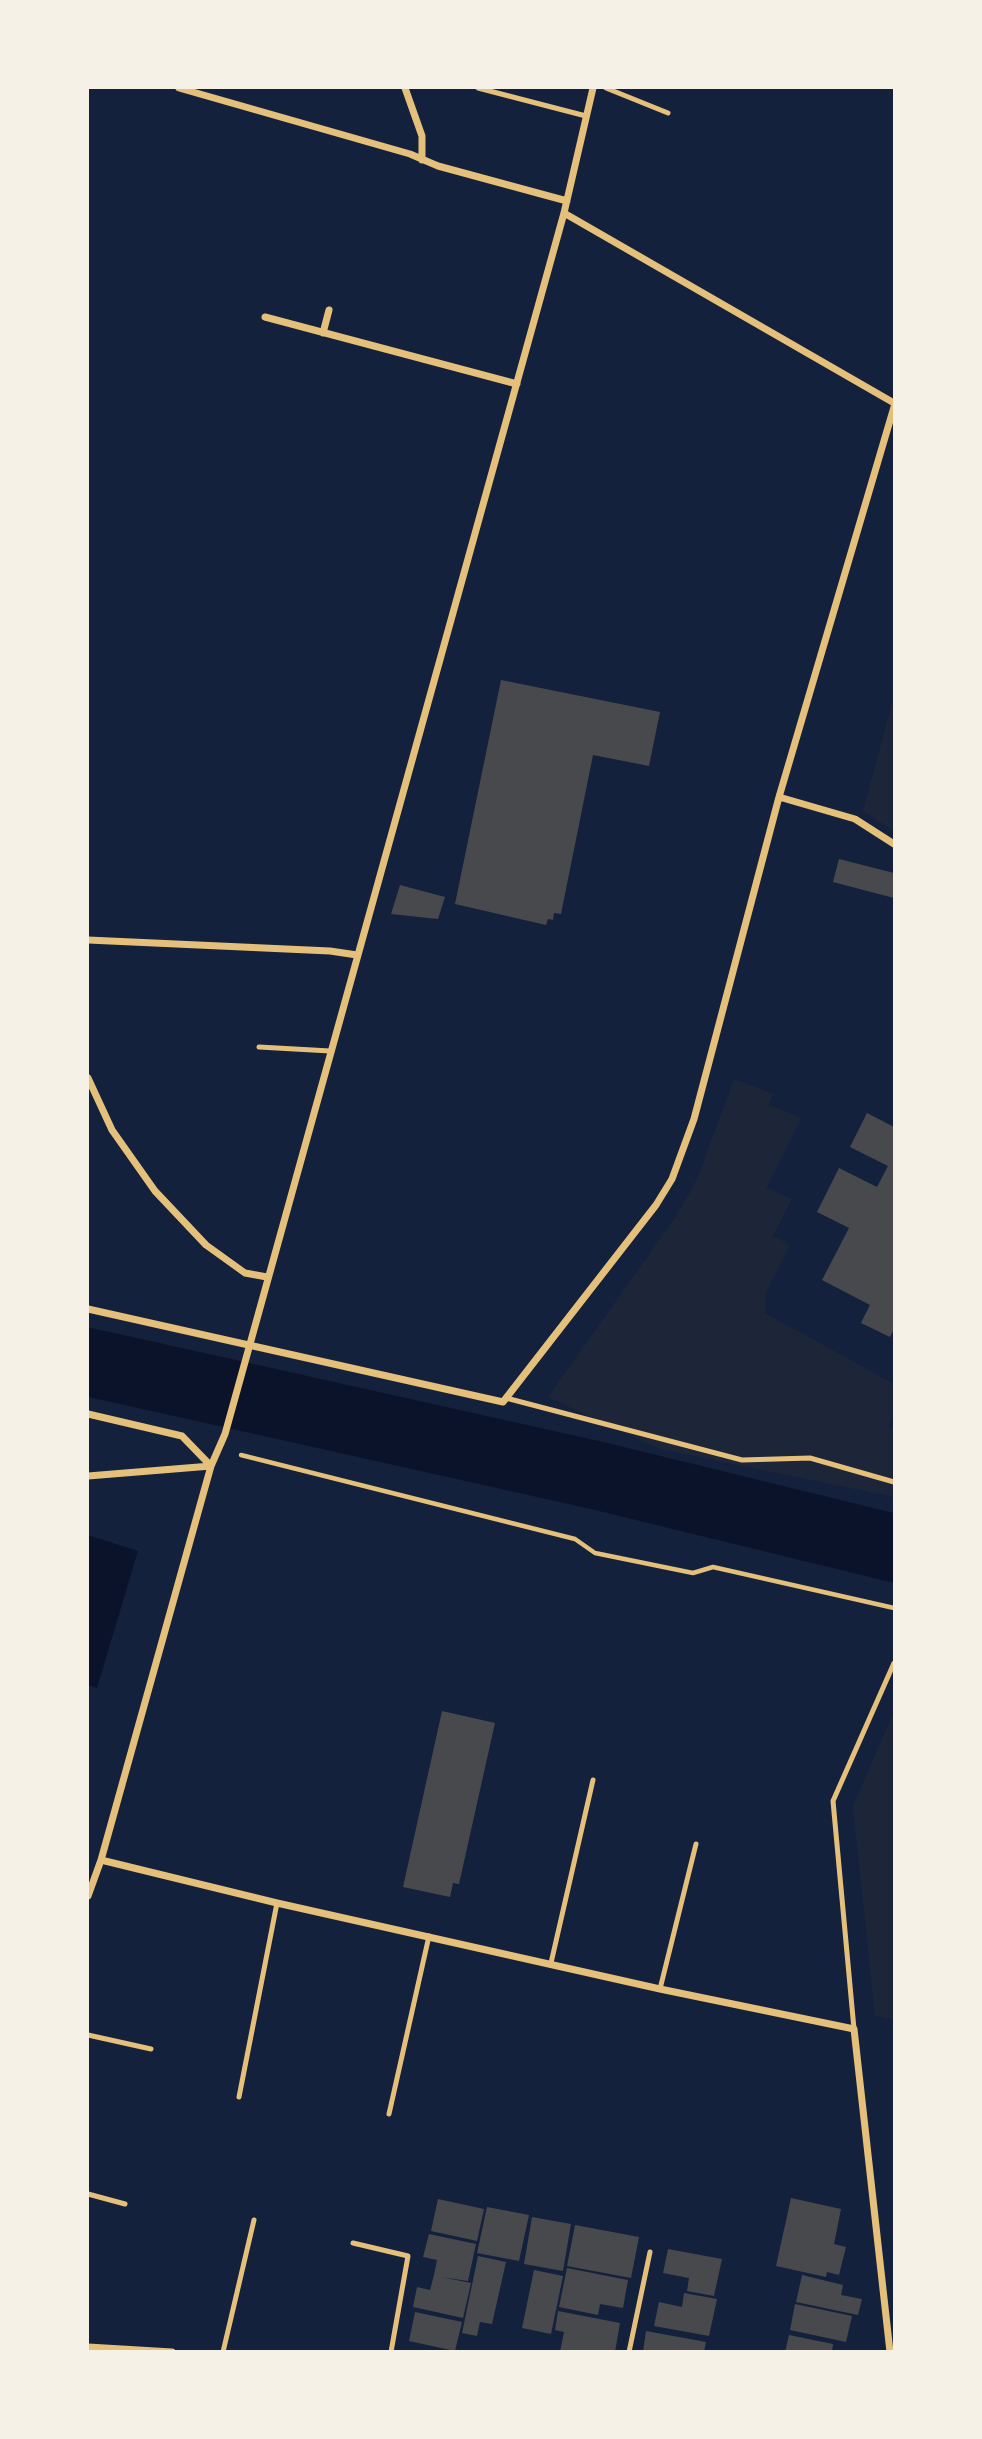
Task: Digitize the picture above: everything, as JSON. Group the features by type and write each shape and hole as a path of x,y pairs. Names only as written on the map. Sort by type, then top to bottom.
{"street":[{"path":"179,88 567,201"},
{"path":"405,88 422,136 422,160"},
{"path":"88,1896 101,1860 211,1466 225,1434 564,213 593,88"},
{"path":"88,1310 503,1402 656,1205 672,1179 694,1119 779,797 894,405 564,213"},
{"path":"323,332 329,310"},
{"path":"265,317 517,384"},
{"path":"779,797 855,819 894,844"},
{"path":"88,940 330,951 357,956"},
{"path":"88,1078 112,1130 155,1191 206,1245 245,1273 267,1277"},
{"path":"88,1414 182,1436 211,1466"},
{"path":"88,1476 211,1466"},
{"path":"101,1860 277,1903 660,1989 855,2029 890,2351"},
{"path":"88,2347 172,2351"}],"lane":[{"path":"478,88 586,116"},
{"path":"606,88 668,113"},
{"path":"260,1047 330,1051"},
{"path":"506,1398 742,1460 810,1458 894,1482"},
{"path":"855,2029 833,1801 894,1663"},
{"path":"551,1963 593,1780"},
{"path":"660,1989 696,1844"},
{"path":"239,2097 277,1903"},
{"path":"389,2114 429,1936"},
{"path":"88,2035 151,2049"},
{"path":"88,2194 125,2204"},
{"path":"223,2351 254,2220"},
{"path":"353,2243 408,2256 391,2351"},
{"path":"629,2351 650,2252"}],"path":[{"path":"220,1449 575,1539 595,1553 693,1573 713,1567 894,1608"}],"shaded area":[{"path":"894,696 894,831 863,811"},
{"path":"734,1079 773,1094 769,1105 801,1118 766,1188 792,1199 773,1236 790,1245 765,1294 765,1313 894,1384 894,1415 888,1426 894,1430 894,1497 660,1449 548,1397 677,1215 698,1177"},
{"path":"88,1535 138,1551 97,1688 88,1685"},
{"path":"894,1712 894,2020 875,2016 853,1806"}],"building":[{"path":"501,680 660,712 649,766 593,755 561,914 554,913 553,920 548,919 546,925 455,904"},
{"path":"839,859 894,873 894,898 833,882"},
{"path":"400,885 445,897 438,919 391,914"},
{"path":"867,1113 894,1127 894,1329 890,1337 861,1323 870,1305 822,1280 849,1228 817,1212 839,1168 877,1187 888,1166 850,1147"},
{"path":"442,1711 495,1723 459,1884 453,1883 450,1897 403,1887"},
{"path":"791,2198 841,2209 834,2244 846,2247 839,2275 827,2272 826,2277 776,2266"},
{"path":"438,2199 484,2209 477,2241 431,2231"},
{"path":"487,2207 529,2215 519,2261 477,2253"},
{"path":"532,2217 571,2224 563,2271 524,2264"},
{"path":"575,2225 639,2237 631,2278 567,2266"},
{"path":"429,2234 476,2244 468,2281 441,2277 471,2283 463,2318 413,2307 417,2287 430,2290 434,2275 437,2260 423,2257"},
{"path":"668,2249 722,2259 714,2296 687,2291 689,2278 663,2273"},
{"path":"478,2256 506,2262 492,2324 480,2322 477,2336 462,2333"},
{"path":"567,2268 628,2280 623,2308 600,2304 598,2315 559,2307"},
{"path":"534,2270 563,2276 551,2334 522,2328"},
{"path":"802,2275 843,2285 841,2295 862,2299 858,2315 796,2302"},
{"path":"684,2293 717,2299 709,2336 654,2326 659,2302 682,2307"},
{"path":"795,2304 852,2316 846,2342 790,2330"},
{"path":"558,2311 620,2323 615,2352 560,2352 564,2332 555,2330"},
{"path":"415,2312 462,2322 455,2351 409,2341"},
{"path":"646,2331 706,2342 704,2352 643,2352"},
{"path":"789,2335 833,2344 832,2352 785,2352"}],"waterway":[{"path":"88,1362 595,1475 894,1548"}]}
